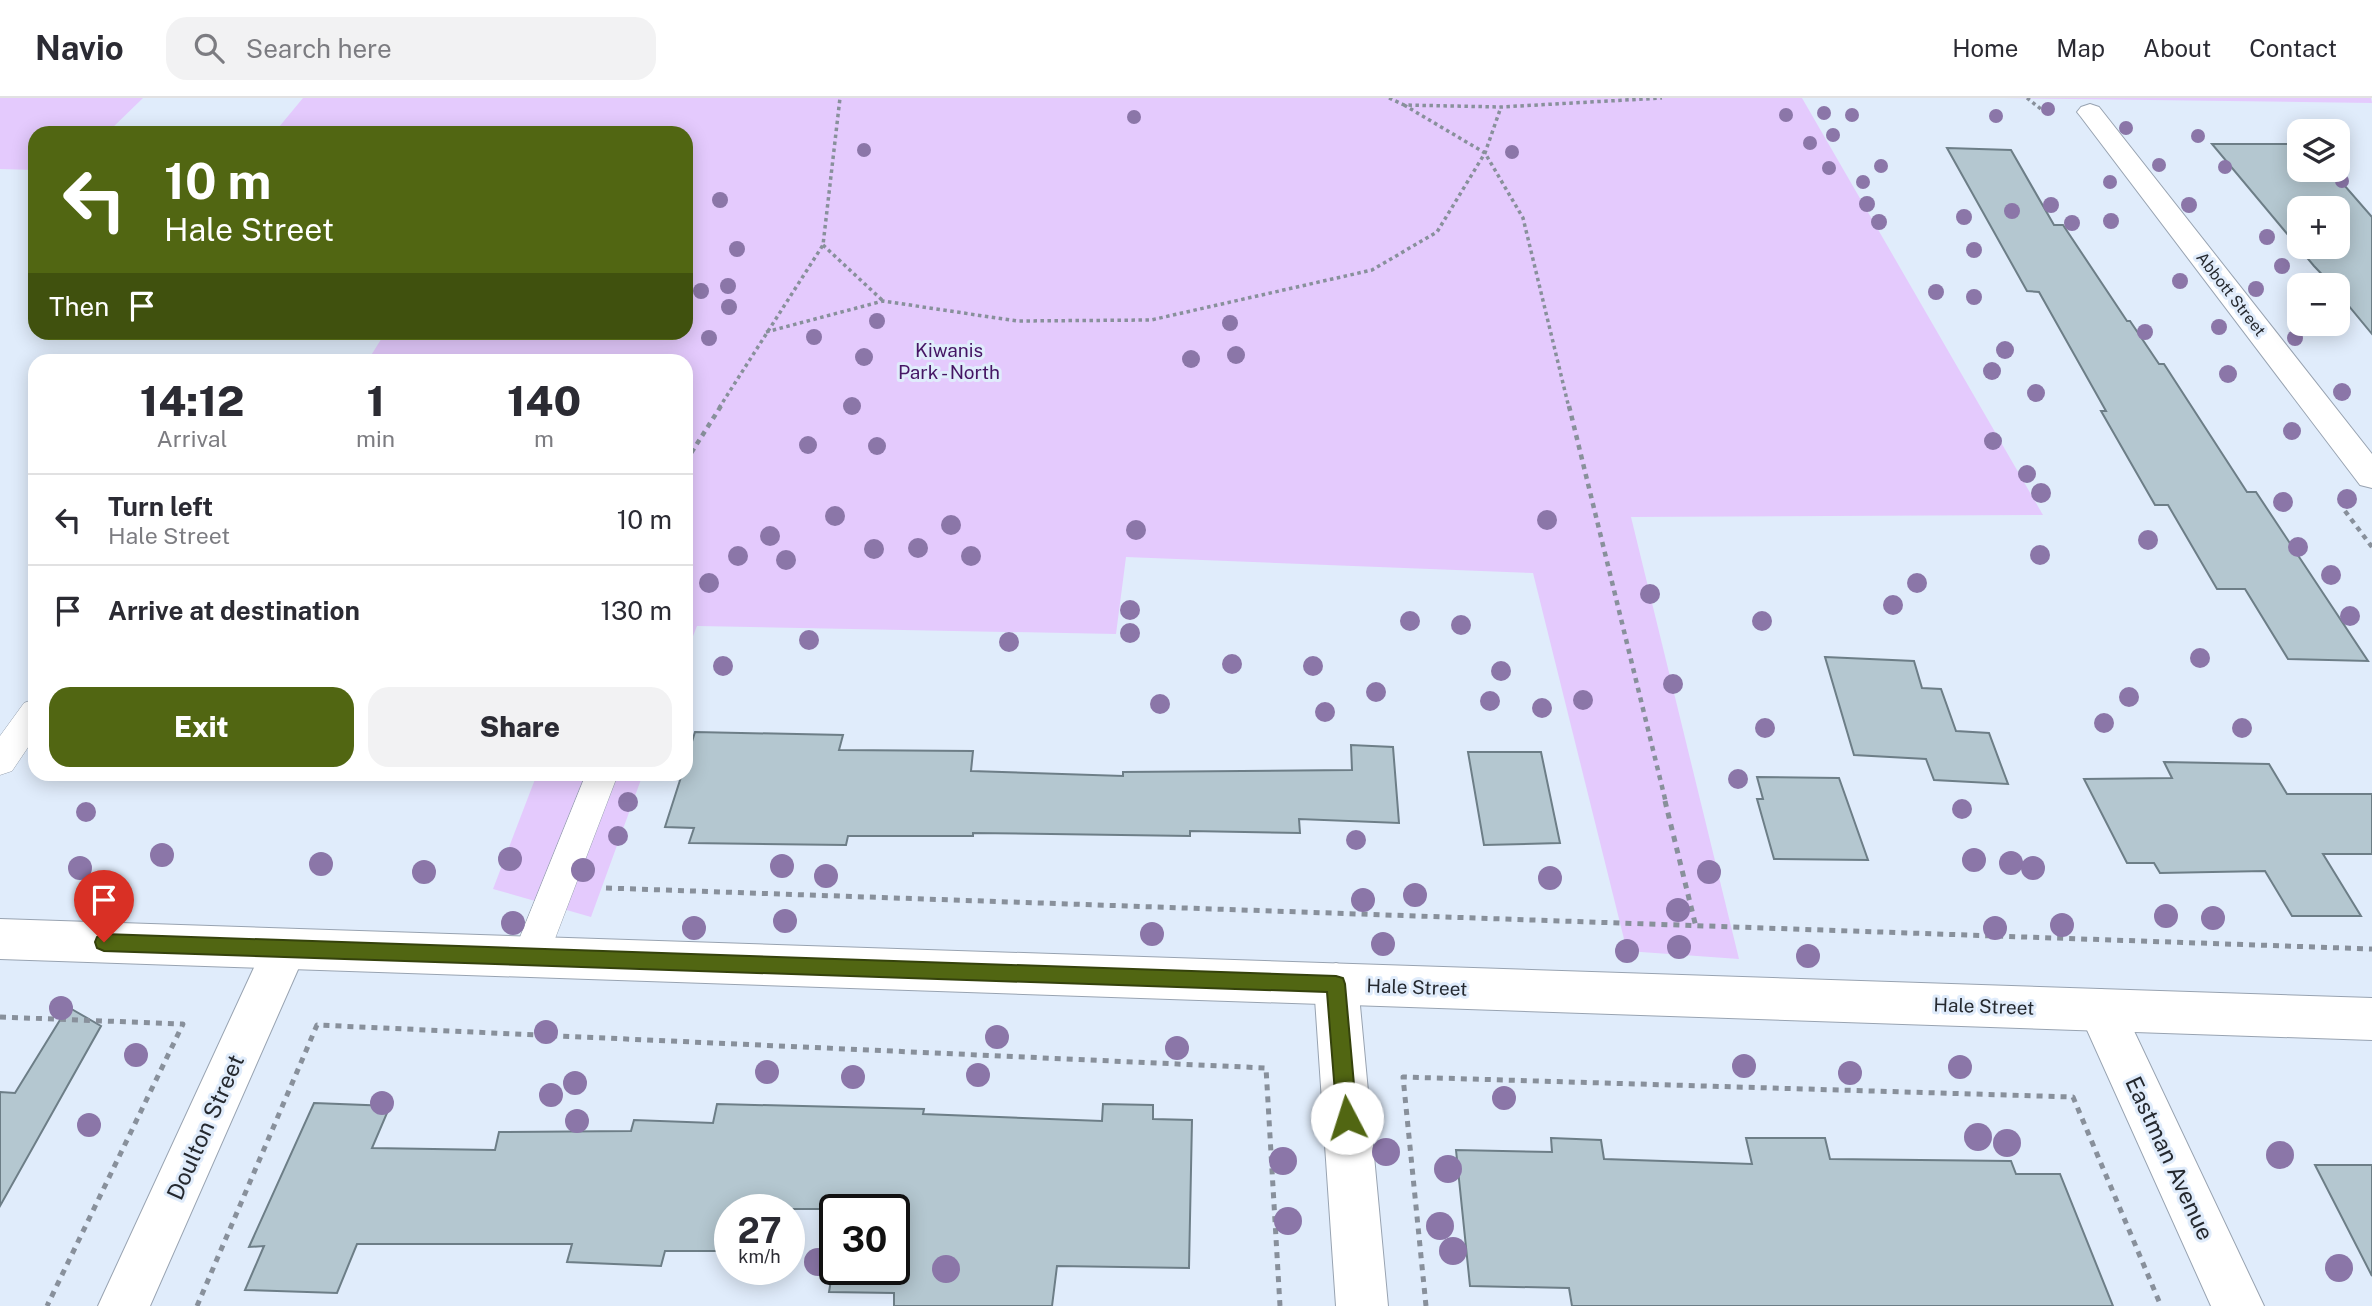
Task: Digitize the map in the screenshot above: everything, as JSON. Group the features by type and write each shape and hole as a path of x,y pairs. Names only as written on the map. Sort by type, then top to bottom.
{"street":[{"name":"Abbott Street","path":"2090,112 2372,477"},
{"name":"Hale Street","path":"0,939 2372,1019"},
{"name":"Doulton Street","path":"124,1306 285,948"},
{"path":"1336,984 1362,1306"},
{"name":"Eastman Avenue","path":"2101,1010 2238,1306"}],"lane":[{"path":"0,762 28,722"},
{"path":"530,957 599,781"}],"path":[{"path":"693,450 823,245 840,98"},
{"path":"1389,98 1485,153 1523,218 1696,927"},
{"path":"1404,105 1501,107 1662,98"},
{"path":"2027,98 2054,118"},
{"path":"766,332 883,301 1017,321 1151,320 1372,270 1437,232 1485,153 1501,107"},
{"path":"823,245 883,301"},
{"path":"557,889 633,889 2372,949"},
{"path":"0,1017 183,1024 47,1306"},
{"path":"197,1306 317,1025 1266,1068 1280,1306"},
{"path":"1426,1306 1403,1077 2073,1097 2161,1306"}],"green space":[{"path":"0,98 143,98 114,126 28,126 28,170 0,169"},
{"name":"Kiwanis Park - North","path":"303,98 1802,98 2043,515 1631,517 1739,959 1627,951 1533,573 1126,557 1116,634 697,626 693,636 693,354 372,354 381,340 693,340 693,126 280,126"},
{"path":"2003,98 2371,98 2372,103"},
{"path":"534,781 640,781 591,917 493,889"}],"building":[{"path":"2212,144 2287,144 2287,182 2341,182 2372,217 2372,334 2350,307 2350,273 2321,273 2308,259 2350,259 2350,196 2287,196 2287,234"},
{"path":"1947,148 2011,150 2054,225 2063,225 2127,321 2130,321 2159,364 2164,364 2247,492 2256,492 2368,661 2288,659 2245,589 2217,589 2168,505 2155,505 2101,411 2106,411 2039,292 2027,291"},
{"path":"1825,657 1914,661 1922,688 1941,689 1956,731 1989,733 2008,784 1934,780 1926,759 1854,755"},
{"path":"695,732 843,735 839,750 973,751 971,771 1123,776 1123,772 1352,770 1351,745 1393,747 1399,823 1299,819 1300,833 1190,831 1190,836 973,833 973,836 848,836 846,845 689,843 694,828 665,827 680,781 693,781"},
{"path":"1468,752 1541,752 1560,843 1484,845"},
{"path":"2164,762 2269,764 2287,794 2372,794 2372,854 2323,854 2361,916 2292,916 2265,871 2160,873 2154,863 2127,863 2084,779 2172,778"},
{"path":"1757,777 1839,778 1868,860 1774,859 1757,799 1763,799"},
{"path":"68,1007 101,1026 0,1206 0,1092 15,1093"},
{"path":"314,1103 390,1106 372,1148 495,1150 499,1132 631,1131 634,1120 713,1123 717,1104 924,1109 923,1114 1102,1121 1103,1104 1153,1105 1153,1119 1192,1120 1189,1268 1057,1266 1052,1306 894,1306 894,1293 829,1292 830,1285 910,1285 910,1194 819,1194 819,1209 805,1209 805,1194 714,1194 714,1251 665,1251 661,1266 567,1262 572,1244 357,1244 337,1293 245,1290 264,1246 249,1247"},
{"path":"1551,1138 1601,1140 1604,1159 1752,1164 1746,1138 1825,1138 1830,1159 2011,1161 2016,1174 2060,1174 2113,1306 1572,1306 1569,1288 1470,1286 1456,1150 1552,1152"},
{"path":"2315,1165 2372,1165 2372,1276"}],"route":[{"path":"104,942 1336,984 1347,1118"}]}
